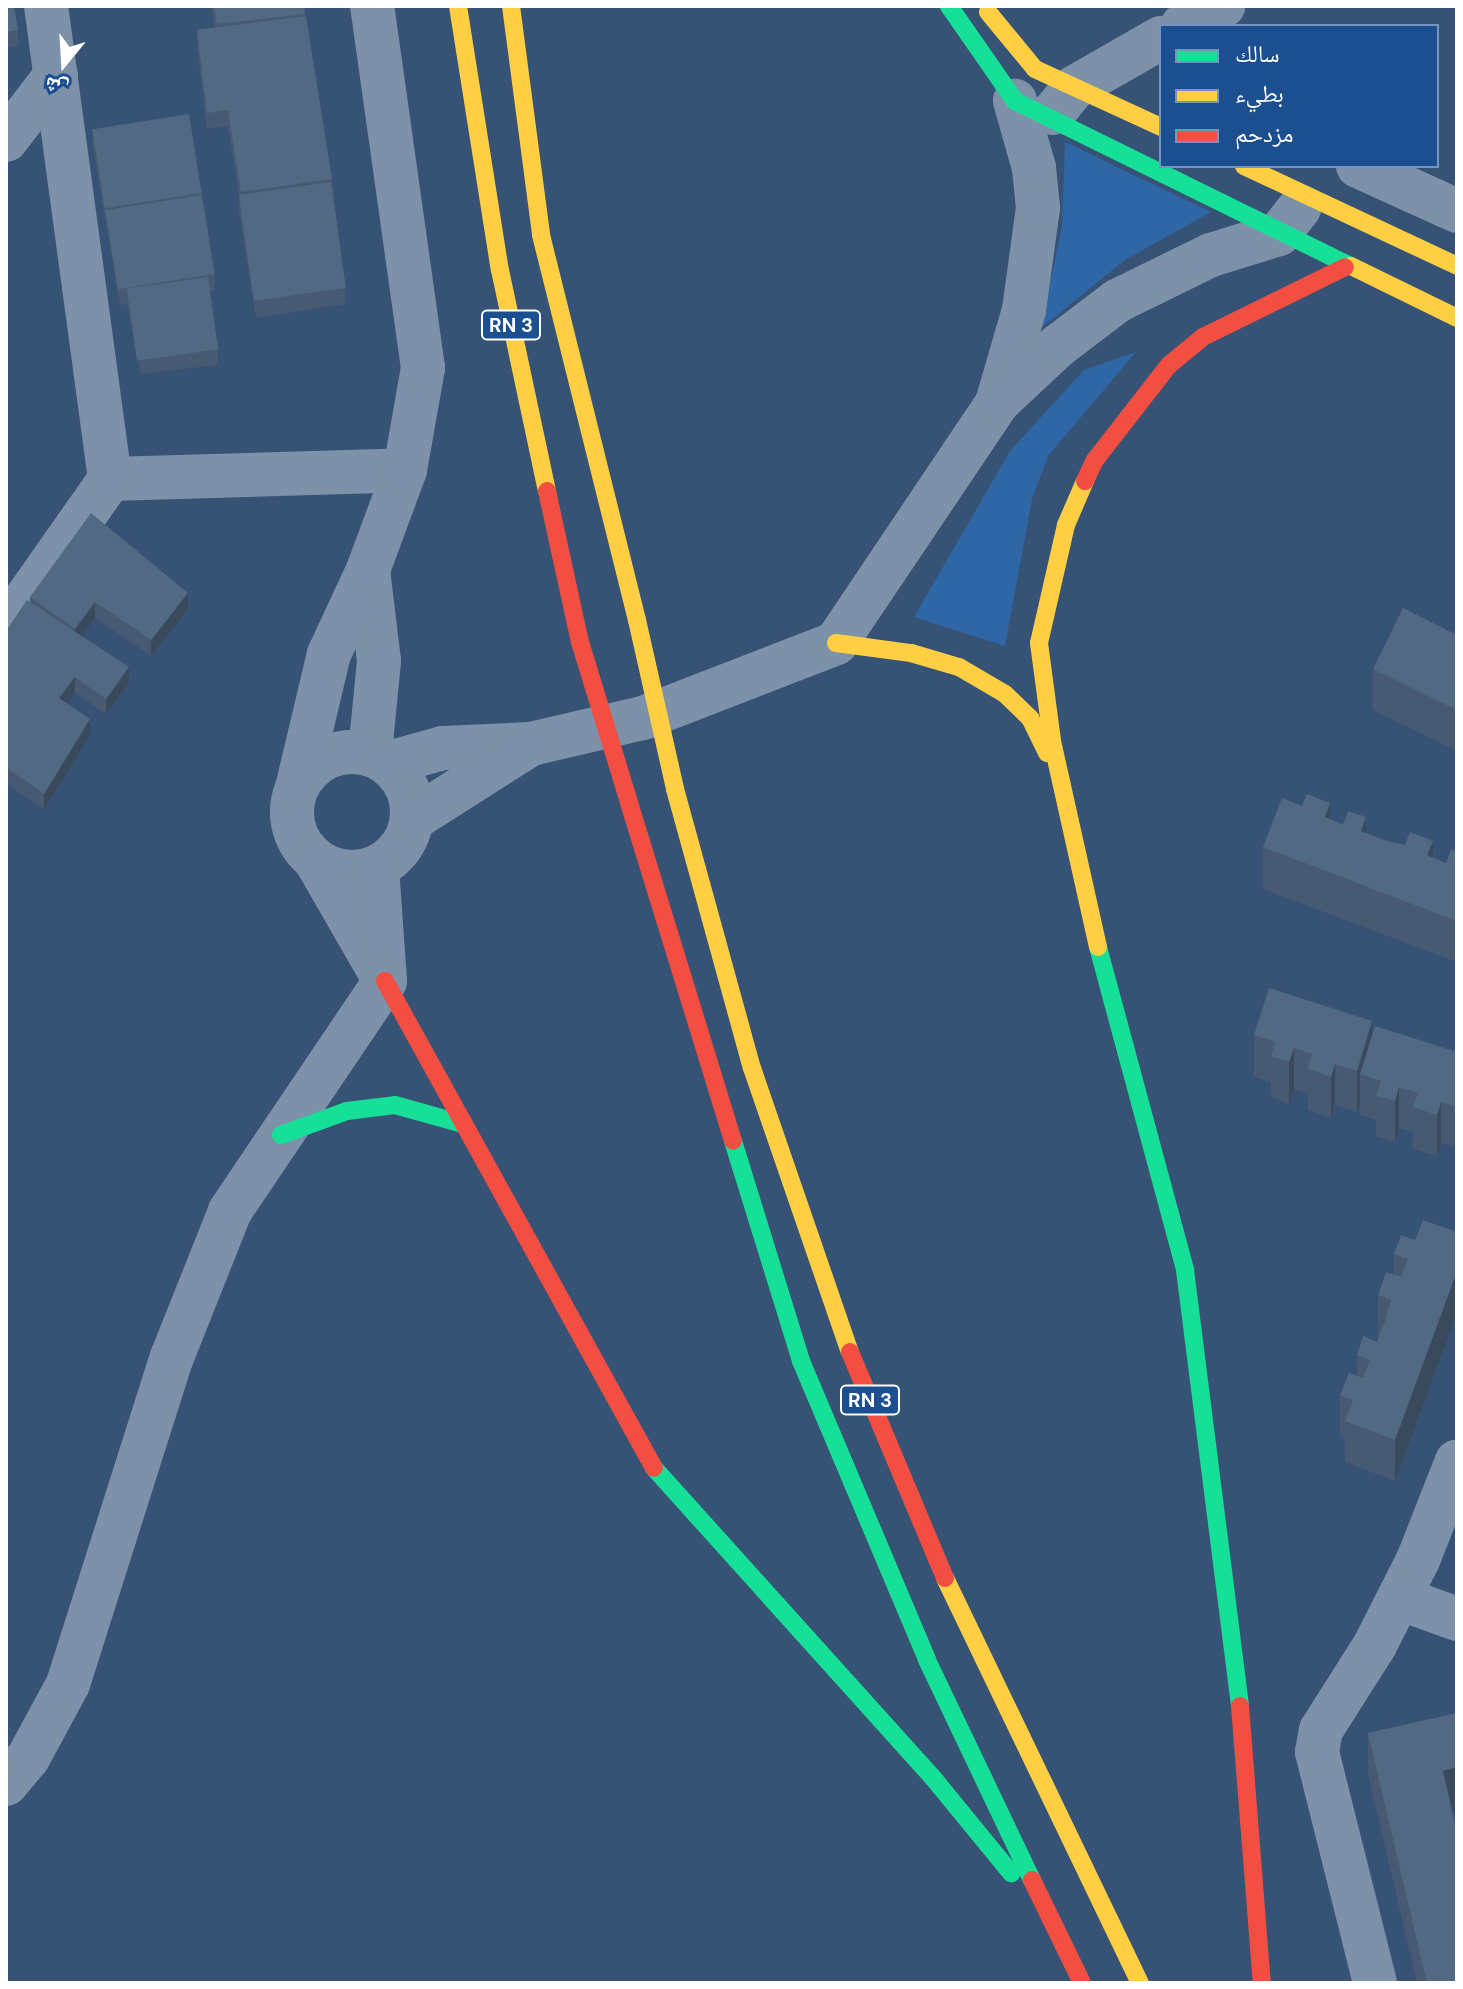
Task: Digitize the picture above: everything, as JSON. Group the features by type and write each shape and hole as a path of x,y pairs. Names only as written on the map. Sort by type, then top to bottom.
{"main road":[{"name":"RN 3","path":"458,6 500,270 580,642 801,1361 927,1660 1082,1983"},
{"name":"RN 3","path":"511,6 541,235 637,620 675,789 752,1068 847,1346 952,1595 1140,1983"},
{"path":"949,6 1046,102 1159,166"},
{"path":"983,6 1035,69 1046,102"},
{"path":"1046,102 1159,127"},
{"path":"1162,168 1279,234 1457,318"},
{"path":"1248,168 1457,266"},
{"path":"1262,1983 1238,1687 1185,1270 1070,820 1052,741 1039,643 1066,525 1095,460 1169,365 1203,337 1345,267"},
{"path":"836,643 911,653 959,667 1005,694 1030,718 1070,820"},
{"path":"385,981 645,1458 934,1779 1056,1929"},
{"path":"281,1135 347,1111 395,1105 463,1124"}],"street":[{"path":"6,627 110,479 46,6"},
{"path":"372,6 423,368 405,470 368,570 329,654 298,784 293,825 385,981"},
{"path":"997,403 1024,310 1038,208 1034,168 1046,102 1159,39"},
{"path":"6,140 56,75"},
{"path":"1362,168 1457,211"},
{"path":"298,784 328,756 379,758 443,748 531,744 643,718 836,643 997,403 1058,346 1117,301 1211,255 1279,234 1308,196"},
{"path":"110,479 405,470"},
{"path":"368,570 379,661 379,758"},
{"path":"413,819 531,744"},
{"path":"316,861 345,871 377,867 407,839 413,819 404,778 379,758"},
{"path":"6,1784 28,1758 68,1684 172,1357 230,1211 385,981 377,867"},
{"path":"1375,1983 1317,1752 1321,1730 1399,1598 1457,1461"},
{"path":"1399,1598 1457,1619"}],"shaded area":[{"path":"1065,142 1211,212 1125,260 1041,328 1062,226"},
{"path":"1136,352 1048,456 1032,499 1005,646 914,617 1010,451 1084,370"}],"building":[{"path":"6,6 14,6 18,30 6,32"},
{"path":"214,6 304,6 305,14 217,24"},
{"path":"306,16 332,179 241,192 228,110 207,113 197,30"},
{"path":"189,114 202,193 105,208 92,129"},
{"path":"331,182 346,288 254,301 239,195"},
{"path":"202,195 215,274 118,289 105,210"},
{"path":"208,277 218,349 137,361 127,288"},
{"path":"91,513 188,593 151,640 95,602 75,629 30,597"},
{"path":"27,600 129,667 106,699 75,677 59,698 90,719 44,794 6,767 6,631"},
{"path":"1403,608 1457,635 1457,710 1373,669"},
{"path":"1307,794 1330,803 1325,817 1343,825 1348,811 1366,817 1361,831 1383,840 1405,845 1410,832 1433,841 1427,855 1446,863 1451,849 1457,851 1457,921 1263,847 1282,798 1302,806"},
{"path":"1269,988 1372,1021 1357,1071 1335,1064 1331,1077 1308,1069 1312,1054 1294,1048 1289,1062 1271,1056 1275,1042 1254,1035"},
{"path":"1375,1026 1457,1052 1457,1107 1441,1102 1437,1115 1413,1107 1418,1093 1399,1087 1395,1101 1376,1095 1381,1081 1360,1074"},
{"path":"1423,1220 1457,1232 1457,1271 1395,1440 1345,1421 1353,1400 1340,1395 1349,1373 1363,1378 1370,1360 1357,1355 1363,1336 1377,1342 1391,1300 1378,1295 1386,1272 1401,1277 1408,1259 1394,1254 1401,1235 1415,1240"},
{"path":"1457,1713 1457,1767 1443,1771 1457,1832 1457,1983 1427,1983 1368,1733"}],"traffic: fast":[{"path":"949,6 1015,101 1351,266"},
{"path":"1098,947 1185,1270 1240,1706"},
{"path":"281,1135 347,1111 395,1105 463,1124"},
{"path":"733,1141 801,1361 927,1660 1032,1880"},
{"path":"654,1468 934,1779 1011,1873"}],"traffic: slow":[{"path":"458,6 500,270 547,491"},
{"path":"511,6 541,235 637,620"},
{"path":"988,12 1035,69 1159,126"},
{"path":"1248,168 1457,266"},
{"path":"1351,266 1457,318"},
{"path":"1085,481 1066,525 1039,643 1052,741 1098,947"},
{"path":"637,620 675,789"},
{"path":"836,643 911,653 959,667 1005,694 1030,718 1047,753"},
{"path":"675,789 752,1068 850,1352"},
{"path":"945,1578 1140,1983"}],"traffic: jam":[{"path":"1085,481 1095,460 1169,365 1203,337 1345,267"},
{"path":"547,491 580,642"},
{"path":"580,642 630,806"},
{"path":"630,806 733,1141"},
{"path":"385,981 654,1468"},
{"path":"850,1352 945,1578"},
{"path":"1240,1706 1262,1983"},
{"path":"1032,1880 1082,1983"}]}
